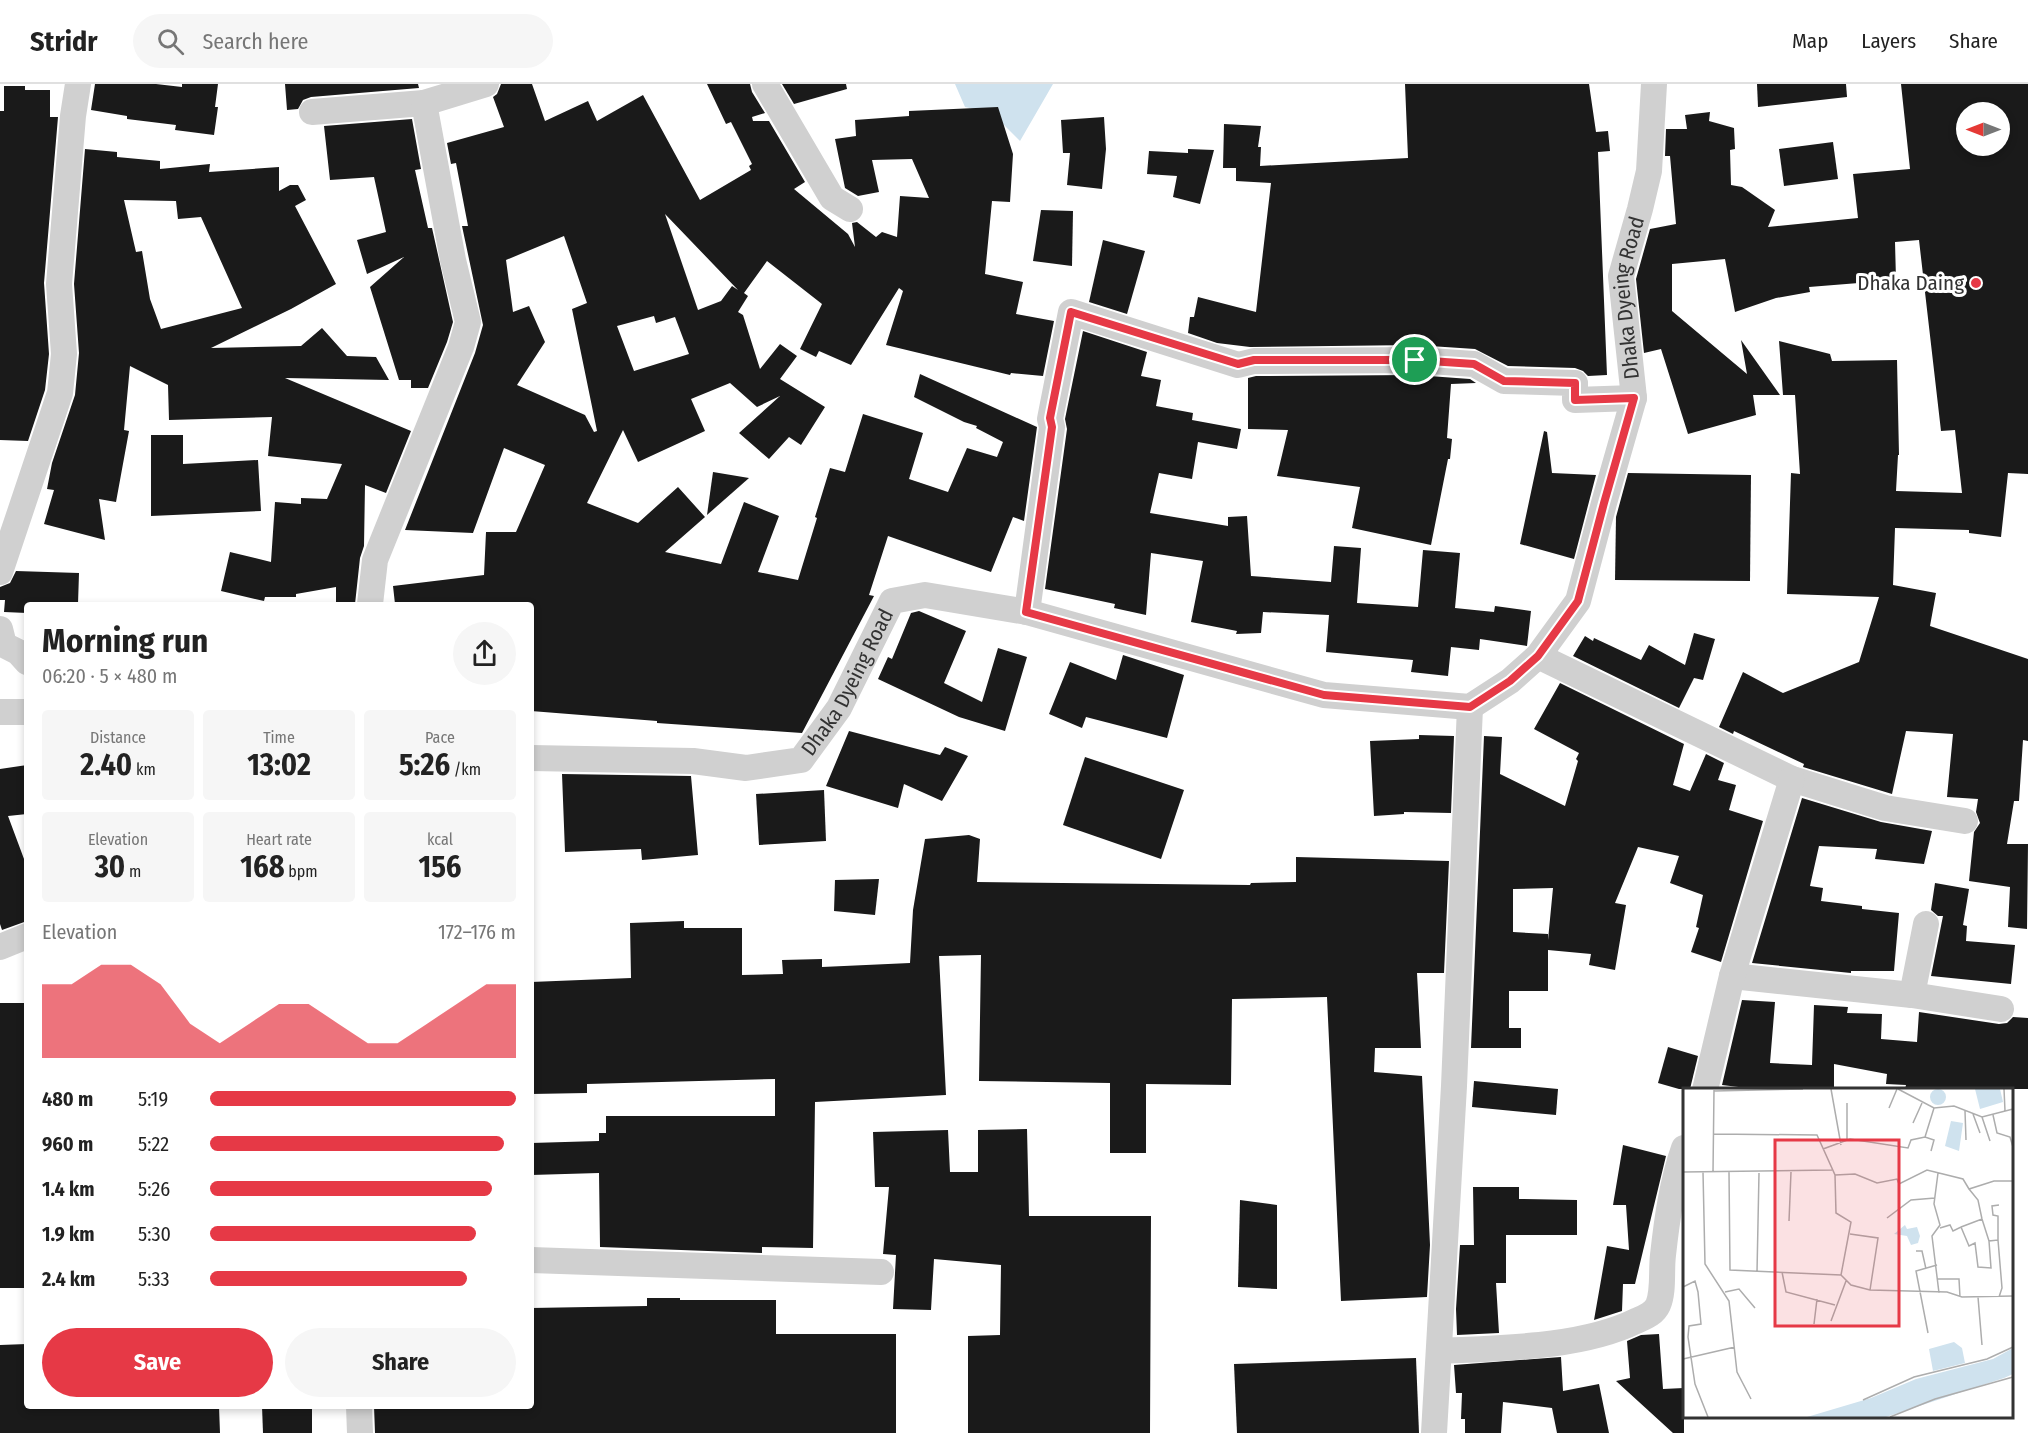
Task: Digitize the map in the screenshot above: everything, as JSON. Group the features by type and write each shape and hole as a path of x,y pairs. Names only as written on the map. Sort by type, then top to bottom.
{"street":[{"path":"0,572 60,393 63,376 64,354 59,284 73,116 78,84"},
{"path":"312,112 424,103 486,84"},
{"path":"765,84 832,198 850,209"},
{"name":"Dhaka Dyeing Road","path":"534,758 693,761 746,768 801,760 839,708 892,601 925,596 1026,612 1324,695 1470,707 1510,681 1538,656 1578,601 1634,398 1621,276 1649,171 1654,84"},
{"path":"370,602 375,560 461,347 468,322 453,260 424,103"},
{"path":"1026,612 1052,427 1050,418 1071,312 1238,364 1254,360 1415,360 1474,364 1504,381 1575,383 1575,400 1634,398"},
{"path":"1,640 24,659"},
{"path":"1538,656 1792,779 1885,807 1965,821"},
{"path":"1434,1433 1454,1074 1470,707"},
{"path":"0,712 24,712"},
{"path":"1705,1088 1732,976 1792,779"},
{"path":"1912,995 1926,924"},
{"path":"0,947 24,937"},
{"path":"1732,976 1912,995 2001,1009"},
{"path":"1439,1351 1505,1348 1591,1338 1624,1327 1652,1313 1658,1306 1660,1296 1672,1191 1683,1151"},
{"path":"534,1260 881,1272"},
{"path":"359,1409 360,1433"}],"water":[{"path":"955,84 1053,84 1020,141 992,113 965,107"}],"building":[{"path":"95,84 156,84 182,87 182,84 218,84 214,135 175,130 176,125 127,119 127,116 91,110"},
{"path":"285,84 418,84 419,88 311,97 303,100 298,109 287,110"},
{"path":"501,84 532,84 545,121 588,101 597,121 643,95 700,200 751,170 749,166 752,164 731,122 726,124 707,84 750,84 752,92 765,113 752,117 753,121 769,121 805,182 794,189 848,234 855,247 852,223 857,222 876,237 882,232 897,237 900,196 929,198 912,159 872,160 879,192 858,196 845,188 835,139 856,136 855,120 909,116 909,111 998,107 1013,154 1010,202 992,201 985,274 1023,282 1016,314 1054,321 1043,376 1011,373 1010,375 886,345 903,291 899,288 851,365 819,351 816,357 800,349 822,304 767,261 744,293 748,296 738,312 743,315 760,369 780,344 797,356 780,379 825,407 801,445 789,437 769,459 739,433 780,396 757,407 730,383 691,399 705,431 638,462 623,430 587,503 638,523 678,487 705,517 665,552 721,564 744,502 779,516 758,572 798,580 830,468 845,472 863,414 923,433 909,479 948,492 967,448 997,457 1003,442 976,428 977,426 964,422 914,397 920,374 1037,427 1024,521 1013,517 991,572 888,536 869,595 874,596 802,733 534,711 534,602 395,602 393,586 484,575 486,532 516,532 545,465 504,448 473,533 405,530 475,353 483,325 462,226 468,226 456,163 451,164 447,143 504,127 493,97 497,94","holes":["665,214 738,290 732,286 721,301 698,310","564,236 587,303 572,309 597,431 594,432 585,415 517,385 545,342 529,306 513,312 506,260","654,316 656,323 675,317 689,354 634,371 617,326"]},
{"path":"782,84 846,84 847,89 794,104"},
{"path":"1405,84 1589,84 1596,132 1608,131 1610,151 1598,152 1607,375 1588,376 1575,368 1508,366 1475,349 1415,345 1250,347 1217,343 1188,333 1190,317 1194,317 1198,297 1256,312 1271,183 1236,181 1236,168 1223,168 1224,124 1261,126 1258,147 1261,147 1260,166 1408,158"},
{"path":"1757,84 1846,84 1847,97 1758,107"},
{"path":"1901,84 2028,84 2028,474 2008,473 2001,537 1969,533 1969,530 1895,528 1893,585 1936,593 1930,626 2028,659 2028,741 2023,740 2019,801 2014,801 2007,844 2028,844 2027,929 2008,927 2010,887 1969,881 1974,832 1980,823 1976,812 1978,799 1947,797 1953,734 1906,731 1892,794 1803,767 1804,764 1734,731 1733,734 1719,727 1743,672 1783,693 1859,662 1879,597 1787,594 1791,473 1800,474 1795,395 1783,395 1779,341 1830,354 1832,361 1897,360 1899,455 1896,491 1962,493 1955,430 1941,431 1919,240 1895,242 1896,280 1809,287 1810,292 1776,298 1735,312 1725,259 1672,264 1672,311 1747,374 1741,340 1780,395 1753,395 1756,415 1688,434 1661,349 1644,353 1636,279 1650,229 1676,224 1670,156 1665,156 1666,129 1687,129 1685,115 1710,112 1709,121 1734,128 1735,149 1730,150 1731,185 1742,187 1775,210 1768,227 1858,218 1853,174 1910,169"},
{"path":"4,86 25,86 25,90 50,90 50,117 58,117 44,283 49,354 45,390 28,441 0,440 0,111 4,111"},
{"path":"1104,117 1106,149 1102,189 1067,185 1070,153 1063,153 1061,120"},
{"path":"412,119 421,169 415,170 428,228 432,228 453,322 428,388 411,388 411,380 399,380 370,287 404,257 367,274 357,240 386,232 374,177 330,180 324,126"},
{"path":"1833,142 1838,179 1784,186 1779,149"},
{"path":"85,149 117,152 117,157 160,161 160,169 210,164 209,172 279,167 279,191 290,185 298,185 306,200 295,206 336,284 211,348 301,346 322,328 347,356 376,357 389,380 285,378 411,431 386,493 365,485 364,546 360,558 355,602 336,602 336,587 296,594 296,597 265,597 264,601 221,591 230,552 271,562 275,502 301,504 301,498 327,499 342,464 268,456 272,417 169,420 168,385 130,366 124,430 129,431 116,502 99,499 105,540 44,524 54,490 47,489 52,463 75,395 79,353 74,284","holes":["124,200 176,201 178,219 201,217 242,308 161,329 150,299 142,251 136,252"]},
{"path":"1188,149 1214,150 1200,204 1173,197 1177,176 1147,174 1149,151 1188,153"},
{"path":"1041,210 1073,211 1072,266 1033,261"},
{"path":"1103,240 1145,251 1127,314 1089,302"},
{"path":"1083,331 1147,352 1141,376 1161,380 1156,406 1193,413 1192,420 1241,429 1237,449 1198,442 1192,479 1159,473 1150,513 1228,526 1228,517 1247,516 1251,576 1331,582 1334,546 1361,548 1357,603 1418,607 1423,550 1460,553 1455,608 1494,612 1495,606 1531,611 1527,646 1480,639 1479,650 1451,647 1448,676 1411,672 1413,660 1326,652 1329,615 1263,612 1261,633 1236,634 1237,631 1191,622 1203,561 1151,553 1146,615 1114,608 1115,604 1045,589 1067,429 1065,419"},
{"path":"1415,375 1470,379 1476,383 1451,384 1447,438 1452,439 1450,459 1448,459 1431,545 1352,528 1360,487 1277,476 1288,430 1248,429 1248,378 1256,376"},
{"path":"1544,431 1547,432 1552,473 1596,475 1574,559 1520,544"},
{"path":"151,435 183,435 183,464 258,460 261,511 151,516"},
{"path":"713,472 749,478 707,515"},
{"path":"1628,473 1751,475 1750,581 1615,580 1616,517"},
{"path":"16,571 79,573 78,602 24,602 24,613 4,612 5,600 0,600 0,587 10,583"},
{"path":"919,611 966,631 944,683 982,702 998,648 1027,657 1005,731 959,717 878,679 888,657 892,659 911,613"},
{"path":"1694,633 1715,639 1703,680 1694,678 1679,708 1573,656 1585,636 1641,660 1649,645 1685,665"},
{"path":"1123,655 1184,675 1167,738 1086,717 1082,728 1049,714 1070,662 1116,680"},
{"path":"1560,683 1684,744 1673,785 1690,791 1706,754 1724,763 1718,780 1736,785 1729,810 1763,821 1721,962 1691,952 1699,928 1696,927 1703,895 1670,883 1679,856 1638,847 1615,903 1626,905 1615,970 1589,965 1591,954 1548,950 1548,991 1509,991 1509,1028 1521,1028 1521,1048 1471,1048 1484,736 1502,737 1500,774 1565,806 1578,761 1576,759 1579,753 1534,729","holes":["1553,888 1548,940 1548,934 1513,932 1513,889"]},
{"path":"849,731 940,755 945,747 968,756 942,801 904,784 898,808 826,786"},
{"path":"1419,735 1454,736 1451,813 1404,812 1404,814 1374,816 1370,741 1419,739"},
{"path":"1085,757 1184,790 1161,859 1063,825"},
{"path":"24,765 24,814 8,816 24,859 24,922 2,930 0,924 0,769"},
{"path":"562,774 691,776 698,855 642,860 641,849 565,852"},
{"path":"824,790 826,841 759,845 756,794"},
{"path":"1802,798 1881,822 1932,831 1924,864 1875,859 1877,849 1819,846 1810,886 1823,888 1821,901 1899,913 1894,971 1851,971 1851,973 1752,963"},
{"path":"969,835 980,839 977,882 1250,885 1251,883 1296,882 1296,857 1449,861 1444,973 1417,973 1421,1048 1375,1048 1374,1072 1422,1076 1430,1245 1427,1297 1341,1301 1327,997 1232,999 1231,1085 1146,1084 1146,1153 1110,1153 1110,1083 979,1081 981,955 939,956 946,1095 815,1102 813,1248 762,1247 762,1253 600,1247 599,1173 534,1175 534,1143 599,1141 599,1133 606,1133 606,1116 775,1116 775,1079 587,1084 587,1093 534,1094 534,982 631,978 630,923 684,921 684,928 742,928 742,975 783,974 782,960 822,959 822,967 910,963 913,910 925,839"},
{"path":"879,879 875,915 834,911 835,880"},
{"path":"1935,883 1969,889 1963,925 1967,926 1966,941 2015,945 2011,984 1931,976 1943,916 1938,916 1931,910"},
{"path":"1742,1000 1775,1002 1770,1063 1812,1065 1814,1005 1848,1007 1847,1013 1882,1014 1881,1039 1917,1042 1919,1012 1999,1024 2007,1023 2013,1017 2028,1018 2028,1089 1905,1088 1906,1085 1886,1084 1887,1074 1834,1064 1834,1088 1747,1088 1722,1085"},
{"path":"0,1003 24,1003 24,1288 0,1288"},
{"path":"1668,1047 1698,1056 1690,1088 1679,1089 1658,1083"},
{"path":"1474,1081 1558,1089 1556,1115 1472,1107"},
{"path":"1027,1129 1029,1216 1151,1216 1150,1433 968,1433 968,1336 1000,1335 1001,1265 934,1259 931,1310 893,1309 896,1255 883,1254 889,1187 875,1187 873,1132 948,1130 950,1172 978,1172 978,1130"},
{"path":"1623,1145 1666,1156 1635,1284 1623,1284 1622,1311 1594,1320 1607,1246 1629,1250 1626,1205 1613,1205"},
{"path":"1473,1187 1519,1187 1519,1199 1577,1200 1577,1235 1506,1235 1506,1283 1496,1283 1499,1333 1457,1335 1456,1309 1460,1245 1474,1245"},
{"path":"1240,1200 1277,1205 1277,1289 1238,1287"},
{"path":"647,1298 776,1300 776,1334 896,1334 896,1433 375,1433 374,1409 534,1409 534,1308 647,1306"},
{"path":"1659,1334 1663,1389 1683,1388 1684,1433 1673,1433 1616,1381 1630,1378 1627,1341 1641,1335"},
{"path":"24,1344 24,1409 219,1409 220,1433 0,1433 0,1345"},
{"path":"1561,1357 1563,1391 1599,1384 1609,1433 1557,1433 1552,1408 1503,1402 1501,1433 1465,1433 1465,1419 1461,1419 1462,1393 1456,1393 1454,1365"},
{"path":"1416,1358 1419,1433 1237,1433 1234,1364"},
{"path":"262,1409 312,1409 312,1433 263,1433"}],"place":[{"name":"Dhaka Daing","path":"1976,283"}],"route":[{"path":"1071,312 1238,364 1254,360 1415,360 1474,364 1504,381 1575,383 1575,400 1634,398 1578,601 1538,656 1510,681 1470,707 1324,695 1026,612 1052,427 1050,418 1071,312"}]}
